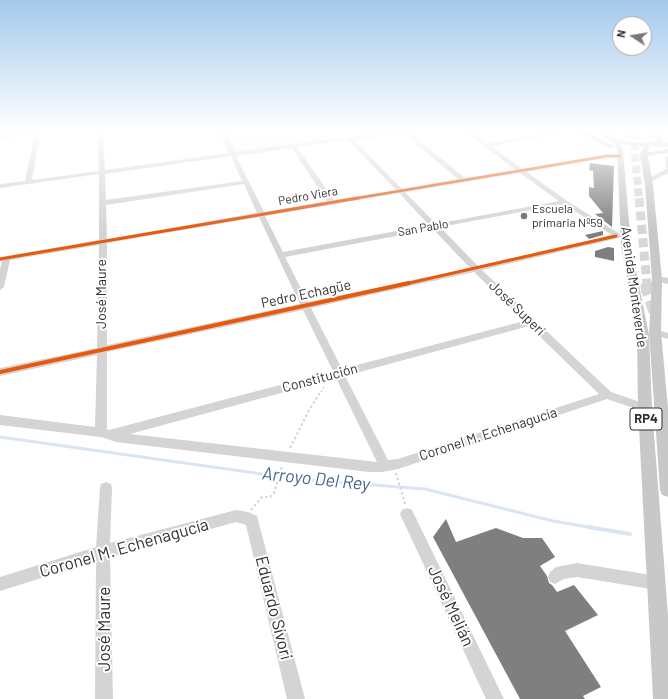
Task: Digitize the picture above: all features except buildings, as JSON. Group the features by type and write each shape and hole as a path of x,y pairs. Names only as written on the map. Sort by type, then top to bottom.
{"main road":[{"name":"Avenida Monteverde","path":"614,164 620,237 643,335 645,408 658,583 662,699"},
{"name":"Avenida Monteverde","path":"649,164 648,181 665,282 654,312 668,490"}],"street":[{"path":"28,182 32,164"},
{"name":"José Maure","path":"101,164 101,350 105,433"},
{"path":"0,186 162,164"},
{"path":"237,164 280,255 306,306 335,374 385,466"},
{"path":"305,164 332,202"},
{"name":"José Superí","path":"374,164 476,269 607,395 645,408"},
{"path":"443,164 464,181"},
{"path":"512,164 566,202 620,237"},
{"name":"Pedro Viera","path":"4,258 564,164"},
{"path":"648,181 668,169"},
{"path":"102,203 246,182"},
{"name":"San Pablo","path":"280,255 566,202"},
{"name":"Pedro Echagüe","path":"0,372 620,237"},
{"path":"0,287 4,258"},
{"name":"Constitución","path":"105,433 532,322"},
{"path":"655,332 668,336"},
{"name":"Coronel M. Echenagucía","path":"105,433 116,437 369,467 385,466 398,464 607,395"},
{"path":"0,420 105,433"},
{"name":"José Maure","path":"104,699 103,552 106,488"},
{"name":"José Melián","path":"407,514 495,699"},
{"name":"Coronel M. Echenagucía","path":"0,584 103,552 236,516 248,518"},
{"name":"Eduardo Sívori","path":"248,518 252,521 254,528 296,699"},
{"path":"555,577 561,572 577,570 658,583"}],"path":[{"path":"248,518 253,506 262,497 270,497 274,493 286,457 308,412 335,374"},
{"path":"398,480 402,495"}],"waterway":[{"name":"Arroyo Del Rey","path":"0,437 298,479 425,489 553,521 594,528"},
{"name":"Arroyo Del Rey","path":"588,527 594,528"},
{"name":"Arroyo Del Rey","path":"594,528 630,534"}],"tunnel":[{"path":"636,164 639,199"},
{"path":"639,198 647,284"},
{"path":"646,283 655,313"}],"cycle path":[{"path":"0,259 562,164"},
{"path":"0,372 476,269 616,236"}],"place":[{"name":"Escuela primaria Nº59","path":"524,216"}]}
